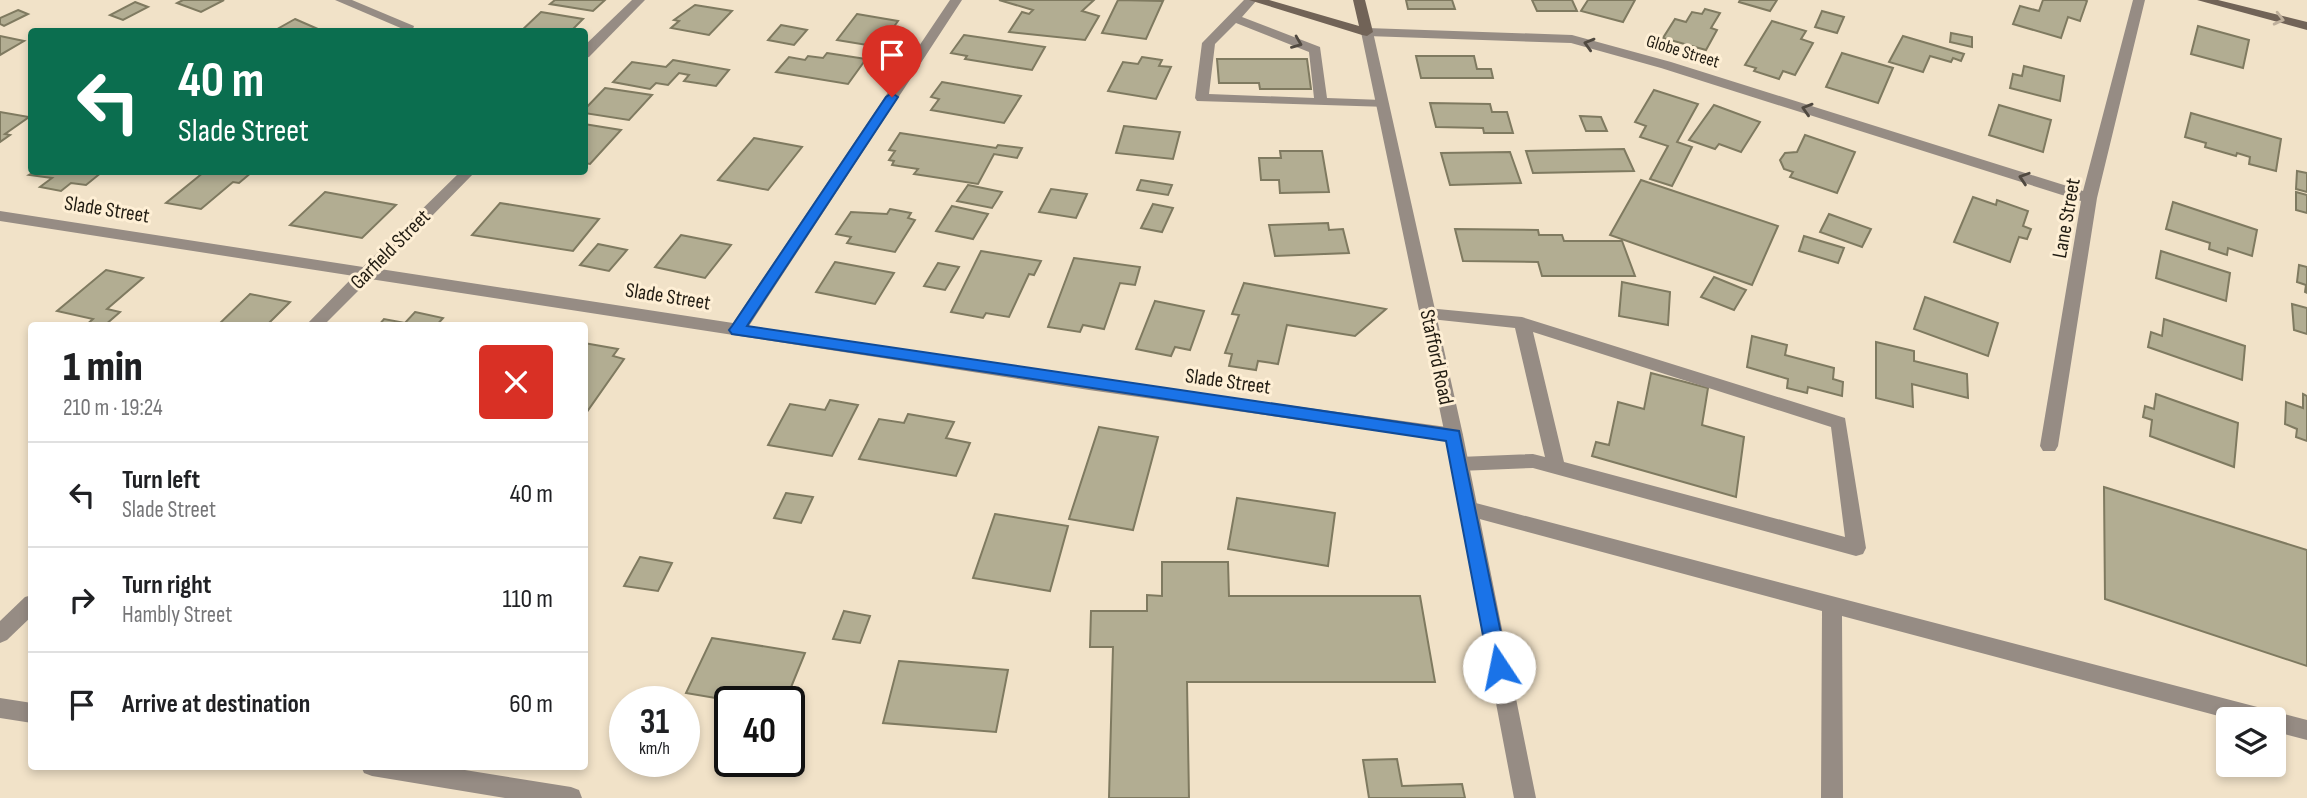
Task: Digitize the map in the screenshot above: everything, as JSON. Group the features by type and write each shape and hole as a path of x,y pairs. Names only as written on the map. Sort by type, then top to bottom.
{"main road":[{"name":"Globe Street","path":"1253,0 1367,32"},
{"name":"Stafford Road","path":"1359,0 1367,32"},
{"path":"2203,0 2307,26"}],"street":[{"path":"341,0 408,26"},
{"path":"588,50 639,0"},
{"path":"737,330 956,0"},
{"path":"1253,0 1209,43 1202,98 1383,104"},
{"name":"Lane Street","path":"2049,446 2089,198 2139,0"},
{"path":"1234,18 1315,50 1321,102"},
{"name":"Stafford Road","path":"1367,32 1454,435 1525,798"},
{"name":"Globe Street","path":"1367,32 1572,39 1719,82 2089,198"},
{"name":"Garfield Street","path":"317,322 464,175"},
{"name":"Slade Street","path":"0,216 1075,382 1454,435"},
{"path":"1427,314 1522,323 1839,423 1856,548 1534,461 1459,464"},
{"path":"1522,323 1556,467"},
{"path":"1468,509 2220,707"},
{"path":"1832,605 1832,798"},
{"path":"0,634 28,607"},
{"path":"0,708 28,712"},
{"path":"2286,724 2307,730"},
{"path":"397,770 571,798"}],"building":[{"path":"183,0 224,0 201,12 177,3"},
{"path":"555,0 605,0 593,11 550,4"},
{"path":"999,0 1094,0 1082,11 1099,16 1085,40 1009,32 1022,12 1029,14 1033,10"},
{"path":"1118,0 1163,1 1146,39 1102,33"},
{"path":"1406,0 1452,0 1455,9 1408,9"},
{"path":"1532,0 1572,0 1577,11 1537,11"},
{"path":"1588,0 1635,0 1623,22 1581,11"},
{"path":"1777,0 1770,11 1739,2"},
{"path":"2043,0 2087,1 2080,21 2068,17 2061,38 2013,24 2020,6 2039,11"},
{"path":"135,2 148,7 123,20 110,15"},
{"path":"695,5 732,11 709,35 671,28 679,21 674,20"},
{"path":"1705,9 1720,13 1711,28 1717,30 1706,50 1663,38 1675,19 1686,22 1692,12 1702,14"},
{"path":"18,10 28,14 4,26 0,24 0,18"},
{"path":"1822,11 1844,17 1837,33 1815,27"},
{"path":"541,12 583,19 574,28 524,28"},
{"path":"857,14 898,21 879,47 837,40"},
{"path":"295,19 316,28 279,28"},
{"path":"1772,21 1806,31 1801,39 1813,43 1795,75 1783,71 1779,79 1754,71 1756,68 1745,65"},
{"path":"781,25 807,30 794,45 768,40"},
{"path":"2198,26 2249,40 2243,68 2191,54"},
{"path":"1951,33 1972,37 1972,47 1950,42"},
{"path":"964,35 1045,47 1032,70 965,59 967,56 951,53"},
{"path":"0,36 24,41 0,55"},
{"path":"1903,36 1964,54 1961,61 1953,58 1951,62 1930,56 1923,72 1889,62"},
{"path":"827,53 866,59 848,84 776,72 789,57 805,60 808,56 823,58"},
{"path":"1842,53 1893,68 1878,103 1826,87"},
{"path":"1416,56 1474,56 1477,69 1491,69 1493,78 1421,78"},
{"path":"1142,57 1162,60 1159,66 1171,67 1156,99 1108,91 1123,62 1138,64"},
{"path":"1217,59 1307,59 1311,89 1260,89 1259,83 1219,83"},
{"path":"673,60 729,70 716,86 684,81 689,75 679,73 668,85 656,83 650,89 613,82 632,62 666,67"},
{"path":"2024,66 2064,76 2060,101 2010,88 2013,74 2022,76"},
{"path":"942,82 1021,96 1004,123 931,110 939,99 931,97"},
{"path":"605,88 652,95 629,120 588,114 588,106"},
{"path":"1654,90 1698,104 1677,142 1692,147 1672,186 1650,179 1668,146 1640,137 1646,126 1635,122"},
{"path":"1430,103 1490,104 1492,112 1507,112 1513,133 1484,133 1483,128 1436,127"},
{"path":"1714,105 1760,122 1741,152 1719,144 1715,149 1689,140"},
{"path":"1999,105 2051,120 2043,152 1989,135"},
{"path":"0,112 28,117 5,134 10,135 0,142"},
{"path":"2191,113 2281,139 2276,171 2249,164 2250,157 2205,147 2206,143 2185,137"},
{"path":"1580,116 1601,117 1607,131 1586,131"},
{"path":"588,125 621,130 590,164"},
{"path":"1124,126 1180,132 1173,159 1116,153"},
{"path":"900,133 996,148 998,145 1022,148 1017,158 994,154 978,184 914,174 918,169 892,165 894,161 889,160 895,151 889,150"},
{"path":"1805,135 1855,152 1837,193 1790,177 1793,172 1784,169 1780,160 1785,153 1797,152"},
{"path":"754,138 802,147 768,190 718,180"},
{"path":"1624,149 1634,171 1533,173 1526,151"},
{"path":"1280,151 1322,151 1329,192 1280,193 1279,180 1261,180 1259,158 1281,158"},
{"path":"1510,152 1521,183 1450,185 1441,153"},
{"path":"2297,171 2307,173 2307,192 2296,189"},
{"path":"29,175 98,175 86,185 71,183 61,191 40,187 52,178"},
{"path":"200,175 248,175 239,183 233,182 201,209 166,203"},
{"path":"1141,180 1172,185 1168,195 1137,190"},
{"path":"1641,180 1778,226 1752,285 1610,235"},
{"path":"968,185 1002,192 992,208 957,201"},
{"path":"1051,189 1087,194 1076,218 1039,212"},
{"path":"325,192 396,205 362,238 290,225"},
{"path":"2296,192 2307,195 2307,213 2296,210"},
{"path":"1973,197 1996,205 1997,200 2028,211 2023,226 2031,229 2027,239 2019,237 2010,262 1954,242"},
{"path":"2173,202 2257,230 2252,256 2228,248 2227,255 2209,249 2210,243 2166,229"},
{"path":"500,203 599,219 573,251 472,235"},
{"path":"1153,204 1173,208 1162,232 1141,228"},
{"path":"952,206 988,214 973,239 936,231"},
{"path":"890,209 911,213 908,218 915,220 895,252 847,243 851,237 836,234 851,212 887,214"},
{"path":"1829,214 1871,229 1862,247 1820,232"},
{"path":"1328,223 1329,230 1343,229 1349,253 1275,256 1269,225"},
{"path":"1455,229 1538,230 1539,235 1562,235 1564,241 1622,241 1635,276 1542,276 1538,262 1463,261"},
{"path":"681,235 731,245 705,278 655,267"},
{"path":"1804,236 1844,248 1838,263 1799,251"},
{"path":"598,244 627,250 609,271 580,265"},
{"path":"981,251 1041,261 1034,275 1029,274 1009,317 986,313 983,318 951,312"},
{"path":"2161,251 2230,273 2226,301 2156,278"},
{"path":"1074,258 1140,267 1135,285 1120,283 1104,329 1083,325 1080,332 1048,327"},
{"path":"835,262 894,273 875,304 816,292"},
{"path":"938,263 959,267 945,290 924,286"},
{"path":"2299,265 2307,267 2307,293 2306,285 2297,282"},
{"path":"106,270 143,278 107,309 120,312 109,322 90,322 93,319 57,311"},
{"path":"1714,277 1746,290 1734,310 1701,297"},
{"path":"1622,282 1670,292 1668,325 1619,316"},
{"path":"1244,283 1386,309 1355,336 1287,325 1278,364 1258,361 1256,370 1229,366 1232,354 1225,353 1239,315 1232,314"},
{"path":"250,294 290,302 270,322 221,322"},
{"path":"1925,297 1998,323 1988,356 1914,329"},
{"path":"1155,301 1204,311 1190,350 1175,347 1171,356 1136,349"},
{"path":"2292,304 2307,308 2307,334 2294,330"},
{"path":"415,312 443,318 440,322 406,322"},
{"path":"2164,319 2245,346 2242,380 2148,347 2151,332 2162,336"},
{"path":"1752,336 1787,345 1785,355 1834,368 1833,379 1843,382 1842,396 1808,387 1807,393 1787,388 1788,379 1747,367"},
{"path":"1876,342 1914,351 1914,361 1967,374 1968,398 1912,384 1913,407 1876,398"},
{"path":"588,344 618,349 613,356 624,359 588,410"},
{"path":"1651,373 1708,388 1702,425 1744,437 1736,497 1592,456 1596,442 1609,445 1618,402 1644,409"},
{"path":"2156,394 2238,423 2234,467 2150,436 2152,420 2143,417 2145,406 2154,409"},
{"path":"2303,394 2307,396 2307,441 2296,437 2297,429 2285,424 2286,402 2303,408"},
{"path":"830,400 858,405 832,456 768,445 790,404 825,410"},
{"path":"908,414 954,422 946,438 970,443 956,476 859,459 879,419 904,423"},
{"path":"1099,427 1158,437 1133,530 1069,519"},
{"path":"2104,487 2307,550 2307,666 2105,599"},
{"path":"786,493 813,497 801,523 774,518"},
{"path":"1237,498 1335,513 1328,566 1228,549"},
{"path":"995,514 1068,526 1050,591 973,578"},
{"path":"640,557 672,563 658,591 624,586"},
{"path":"1162,562 1228,562 1229,596 1420,596 1435,682 1187,682 1189,798 1109,798 1113,647 1090,647 1091,611 1147,611 1147,595 1162,596"},
{"path":"844,611 870,616 860,643 833,639"},
{"path":"712,638 805,653 792,686 714,686 714,698 700,695 700,686 689,686"},
{"path":"899,661 1008,670 996,732 883,723"},
{"path":"1397,759 1402,786 1462,784 1465,798 1369,798 1363,760"}],"route":[{"path":"892,97 737,330 1115,388 1454,435 1499,667"}]}
